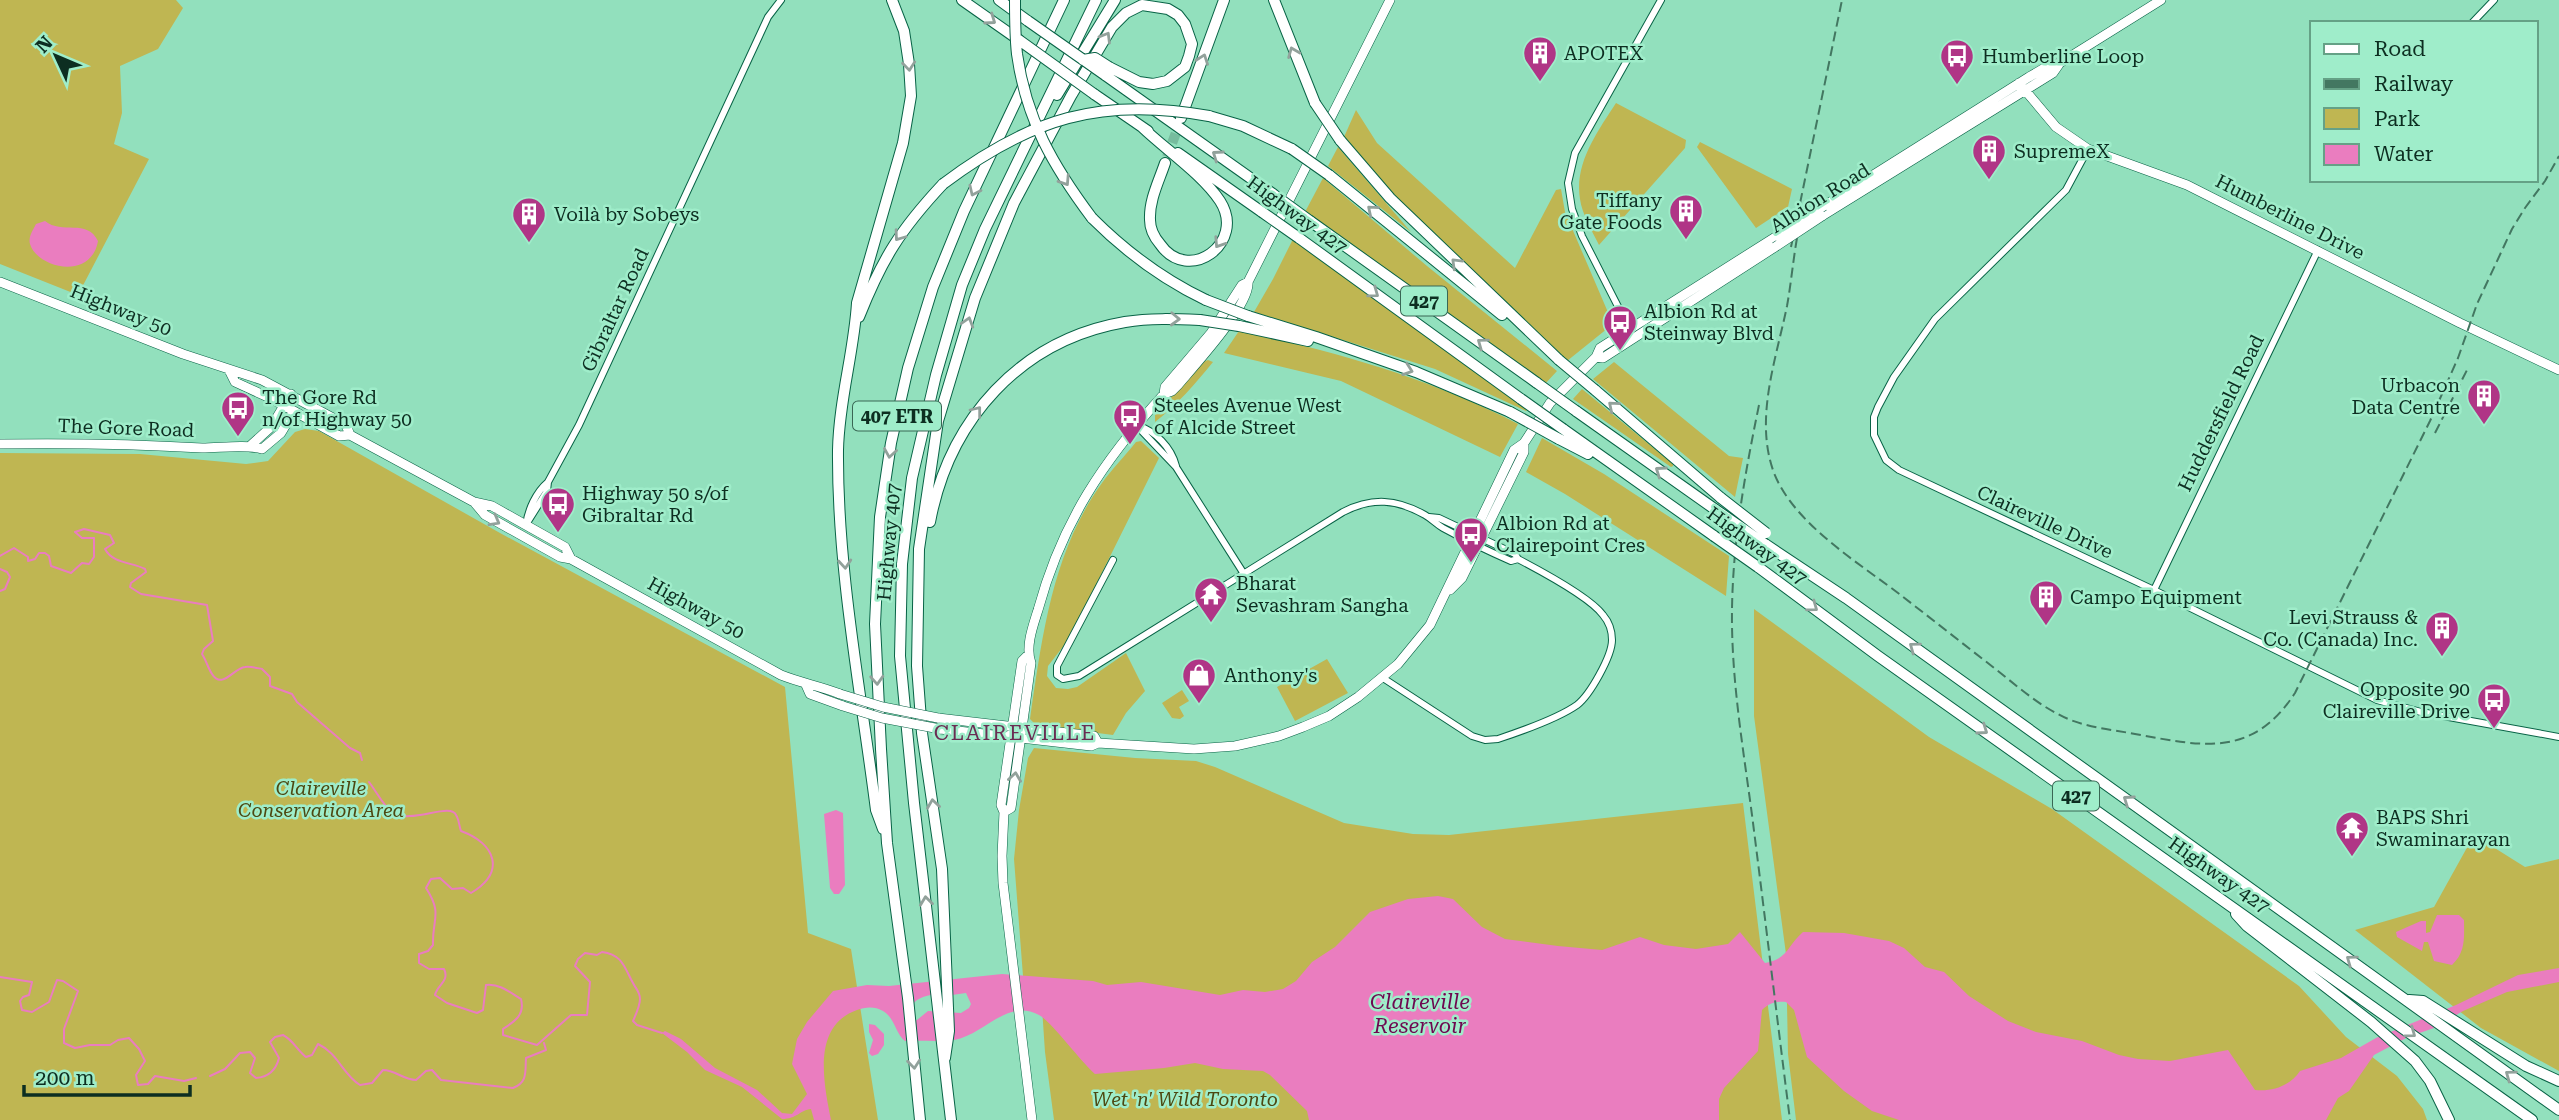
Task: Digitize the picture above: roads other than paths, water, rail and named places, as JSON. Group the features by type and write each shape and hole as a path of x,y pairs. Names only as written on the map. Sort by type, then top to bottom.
{"highway":[{"path":"887,843 876,810 848,596 838,450 841,404 856,326 857,303 903,143 911,96 904,31 892,0"},
{"name":"Highway 427","path":"962,0 1299,238 1521,399 1561,434 1619,470 1758,567 1898,670 2532,1120"},
{"path":"951,1120 945,1058 948,1031 939,969 942,869 922,733 917,666 919,549 938,421 975,298 1014,203 1071,96 1112,27 1126,13 1142,5 1168,9 1178,15 1185,24 1192,44 1185,66 1167,81 1153,84 1139,82 1107,71 1095,58 1083,60 999,0"},
{"path":"1014,0 1017,53 1028,104 1049,156 1092,218 1135,258 1177,286 1206,300 1416,372 1561,434"},
{"name":"Highway 407","path":"920,1120 887,843 875,624 880,517 891,443 908,368 933,287 964,211 1064,0"},
{"name":"Highway 407","path":"939,969 900,656 902,564 910,490 936,375 962,285 985,229 1096,0"},
{"path":"1025,148 1115,0"},
{"path":"1181,118 1224,0"},
{"path":"1273,0 1315,103 1340,140 1390,198 1559,360"},
{"name":"Highway 427","path":"1107,71 1272,194 1716,510 1765,538 1785,556 2559,1111"},
{"path":"856,326 875,276 894,242 917,212 943,184 995,147 1053,121 1083,114 1146,108 1209,116 1242,126 1292,149 1329,175 1559,360 1765,538"},
{"path":"1142,127 1221,202 1227,218 1225,234 1219,247 1208,256 1193,262 1175,258 1163,249 1153,235 1150,220 1152,201 1165,163"},
{"path":"919,565 946,464 967,424 992,392 1020,368 1049,349 1086,333 1125,322 1167,318 1239,326 1343,348"},
{"path":"2225,901 2247,926 2371,1022 2415,1061 2430,1081 2449,1120"},
{"path":"2406,1000 2423,1001 2526,1066 2559,1081"}],"main road":[{"path":"1032,1120 1002,856 1004,812 1001,805 1031,663 1028,655 1043,592 1070,526 1100,471 1164,394 1165,387 1211,333 1242,285 1248,282 1390,0"},
{"name":"Albion Road","path":"1631,332 1774,247 2022,87 2048,66 2060,63 2161,0"},
{"name":"Albion Road","path":"1016,733 1094,736 1098,743 1194,749 1249,743 1286,734 1329,716 1383,678 1425,632 1444,596 1462,578 1475,540 1514,450 1524,443 1550,403 1596,357 1603,358 1631,332 1824,206 2022,87"},
{"name":"Humberline Drive","path":"2022,87 2056,127 2088,149 2187,185 2559,370"},
{"name":"Highway 50","path":"0,282 229,370 240,371 291,394 346,425 349,435"},
{"name":"Highway 50","path":"229,370 235,382 339,436 349,435 474,502 492,506 565,547 570,559"},
{"name":"The Gore Road","path":"0,444 118,444 229,449 250,446 289,408 291,394"},
{"name":"Highway 50","path":"474,502 485,515 520,535 560,557 570,559 781,675 892,710 1016,733"},
{"name":"Highway 50","path":"806,685 810,694 891,720 940,729 1016,733"}],"street":[{"name":"Gibraltar Road","path":"520,535 541,488 548,482 575,434 768,17 781,0"},
{"path":"1631,332 1582,236 1572,209 1568,183 1575,153 1661,0"},
{"path":"2474,21 2494,0"},
{"name":"Claireville Drive","path":"2088,149 2066,190 1924,333 1874,417 1874,435 1886,460 1899,470 2154,590 2377,700 2421,712 2559,737"},
{"name":"Huddersfield Road","path":"2154,590 2318,250"},
{"path":"1136,425 1148,429 1164,444 1244,574"},
{"path":"1113,559 1057,666 1057,675 1063,680 1079,676 1343,512 1361,503 1378,500 1393,502 1429,517 1439,518 1511,561 1518,559 1594,606 1610,626 1611,648 1591,689 1581,701 1570,709 1504,737 1485,740 1472,736 1383,678"}],"water":[{"path":"45,221 59,227 81,228 93,234 98,241 93,254 85,262 75,266 64,267 43,259 35,252 30,239 36,224"},
{"path":"836,810 843,813 845,885 839,894 834,894 830,888 824,814"},
{"name":"Claireville Reservoir","path":"1438,896 1453,899 1482,927 1505,939 1602,950 1640,937 1664,945 1696,949 1728,944 1740,932 1765,963 1783,955 1803,932 1844,933 1889,941 1904,948 1925,967 1944,972 1969,996 2008,1021 2036,1032 2082,1041 2138,1059 2170,1061 2228,1050 2255,1090 2280,1087 2291,1081 2300,1071 2341,1058 2376,1038 2456,1005 2518,975 2559,968 2559,982 2507,992 2374,1055 2349,1091 2338,1098 2326,1120 1899,1120 1872,1111 1844,1091 1807,1057 1794,1010 1786,1002 1770,1004 1762,1010 1758,1051 1724,1088 1719,1099 1719,1120 1309,1120 1307,1111 1263,1071 1223,1069 1195,1063 1095,1074 1044,1019 1027,1011 1006,1014 965,1037 954,1040 905,1041 887,1014 870,1007 842,1018 827,1042 824,1074 831,1120 814,1120 811,1109 782,1119 742,1087 705,1070 662,1033 665,1031 681,1039 715,1068 757,1090 782,1113 792,1114 807,1094 792,1064 797,1039 807,1022 833,991 867,985 889,986 1002,974 1093,981 1107,985 1141,982 1220,995 1243,990 1265,992 1283,989 1296,981 1312,962 1335,947 1370,912 1408,899","holes":["940,993 966,993 971,1004 969,1008 961,1013 928,1011 917,1020 909,1022 911,1008 917,1000"]},
{"path":"2437,915 2459,915 2464,920 2462,950 2452,965 2434,961 2428,942 2424,942 2422,951 2397,937 2396,932 2421,921 2426,921 2426,933 2430,932"},
{"path":"869,1024 875,1025 884,1034 884,1045 878,1054 872,1056 869,1053 873,1040"}],"waterway":[{"path":"0,556 14,548 28,557 28,561 35,559 39,553 45,553 49,556 51,566 71,573 82,563 89,564 94,557 94,538 82,538 75,532 84,529 110,535 114,543 105,549 108,554 145,569 146,572 131,583 130,587 141,594 207,605 213,641 202,654 216,678 224,679 245,667 262,669 270,677 270,686 292,694 297,702 350,748 360,753 362,760"},
{"path":"0,569 10,577 5,589 0,591"},
{"path":"369,782 383,803 393,813 401,816 453,812 461,831 482,843 492,859 489,876 471,893 463,888 452,889 440,878 431,879 426,888 435,911 433,945 428,951 419,954 419,963 429,969 444,969 444,980 435,995 447,1003 477,1013 483,1010 486,985 505,989 521,999 522,1009 515,1020 503,1029 503,1035 537,1045 571,1015 587,1015 590,982 575,966 585,953 597,955 602,952 619,959 639,992 639,1004 633,1021 637,1025 662,1033"},
{"path":"0,977 32,982 29,995 20,1001 22,1010 32,1012 49,1002 57,980 78,991 64,1029 64,1043 75,1048 110,1045 129,1038 145,1061 136,1075 138,1085 148,1084 155,1076 184,1081 196,1078"},
{"path":"210,1076 225,1069 240,1053 250,1052 255,1058 250,1073 256,1078 268,1074 274,1069 279,1058 270,1042 283,1035 306,1057 312,1055 318,1044 325,1048 360,1085 372,1083 383,1070 416,1080 426,1071 432,1070 441,1080 513,1088 523,1080 526,1058 546,1050 544,1043"}],"tunnel":[{"path":"1167,157 1181,119"}],"railway":[{"path":"1791,247 1842,0"},
{"path":"1797,238 1787,306 1766,411 1768,453 1774,473 1783,492 1796,509 1829,541 2050,710 2076,722 2105,729 2182,742 2224,743 2261,729 2295,693 2430,421 2458,358 2477,304 2512,229 2559,156"},
{"path":"2435,433 2468,368"},
{"path":"1759,405 1737,532 1732,609 1733,661 1790,1120"}],"place":[{"name":"APOTEX","path":"1540,83"},
{"name":"Humberline Loop","path":"1957,86"},
{"name":"SupremeX","path":"1989,181"},
{"name":"Tiffany Gate Foods","path":"1686,241"},
{"name":"Voilà by Sobeys","path":"529,244"},
{"name":"Albion Rd at Steinway Blvd","path":"1620,352"},
{"name":"Urbacon Data Centre","path":"2484,426"},
{"name":"The Gore Rd n/of Highway 50","path":"238,438"},
{"name":"Steeles Avenue West of Alcide Street","path":"1130,446"},
{"name":"Highway 50 s/of Gibraltar Rd","path":"558,534"},
{"name":"Albion Rd at Clairepoint Cres","path":"1471,564"},
{"name":"Bharat Sevashram Sangha","path":"1211,624"},
{"name":"Campo Equipment","path":"2046,627"},
{"name":"Levi Strauss & Co. (Canada) Inc.","path":"2442,658"},
{"name":"Anthony's","path":"1199,705"},
{"name":"Opposite 90 Claireville Drive","path":"2494,730"},
{"name":"BAPS Shri Swaminarayan","path":"2352,858"}],"district":[{"name":"CLAIREVILLE","path":"1015,733"}],"park label":[{"name":"Claireville Conservation Area","path":"321,799"},
{"name":"Wet 'n' Wild Toronto","path":"1185,1099"}]}
